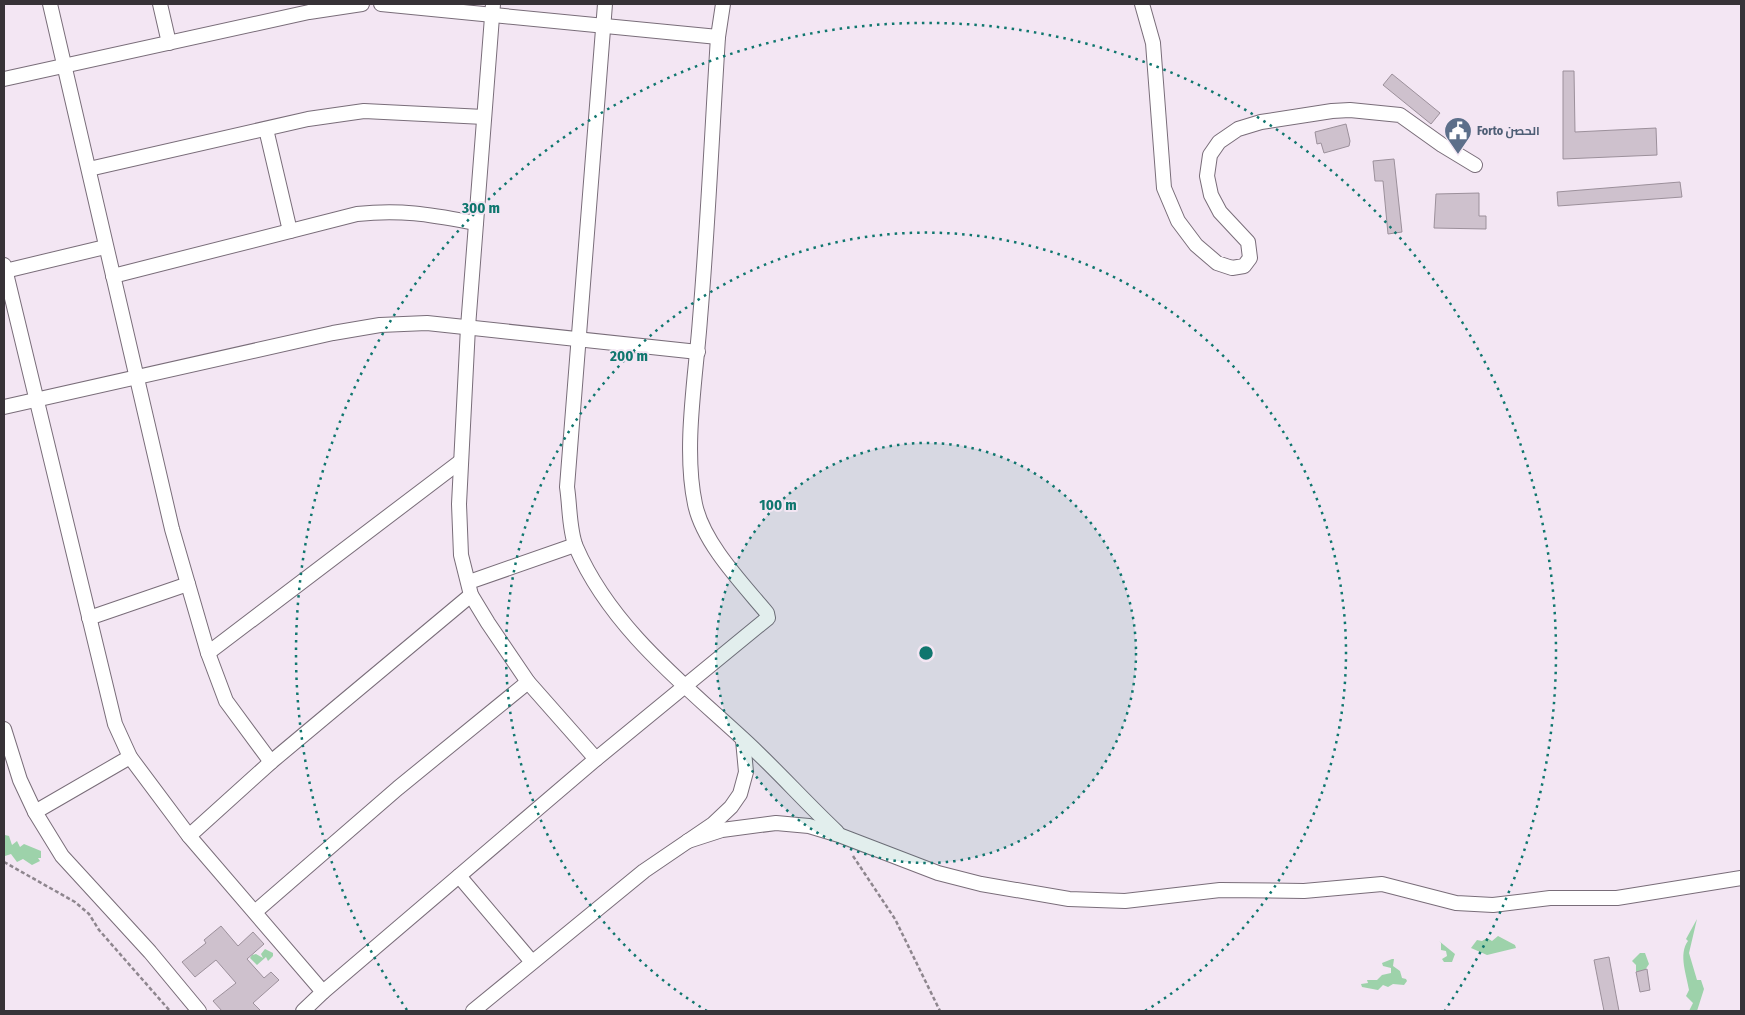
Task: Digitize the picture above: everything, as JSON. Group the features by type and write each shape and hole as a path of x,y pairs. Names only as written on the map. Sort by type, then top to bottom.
{"street":[{"path":"50,4 172,529 208,653 226,701 271,762"},
{"path":"160,4 169,43"},
{"path":"4,79 309,12 362,4"},
{"path":"382,4 493,8 602,24 718,37"},
{"path":"605,4 567,487 575,545 596,587 642,643 684,688 744,740 839,835"},
{"path":"303,1011 596,759 768,618 767,613 737,576 706,532 695,504 691,471 692,415 698,352 718,37 724,4"},
{"path":"1142,4 1153,43 1164,188 1178,221 1196,245 1218,263 1232,268 1244,266 1250,258 1248,242 1220,212 1211,195 1207,176 1210,155 1219,142 1238,129 1261,122 1332,111 1350,110 1400,115 1442,145 1475,165"},
{"path":"493,8 468,327 459,504 461,555 470,588 488,623 528,682 596,759"},
{"path":"89,169 308,119 364,111 484,116"},
{"path":"266,129 290,231"},
{"path":"113,276 358,214 388,210 424,213 476,224"},
{"path":"105,247 4,268 115,724 130,757 188,836 323,992"},
{"path":"4,407 333,333 380,325 427,323 579,337 698,352"},
{"path":"208,653 461,461"},
{"path":"188,836 470,588 575,545"},
{"path":"89,618 188,584"},
{"path":"255,912 398,788 528,682"},
{"path":"4,729 20,780 35,812 62,856 150,952 199,1011"},
{"path":"473,1011 644,871 713,824 731,807 740,794 746,772 744,740"},
{"path":"35,812 130,757"},
{"path":"688,840 722,830 776,823 809,826 839,835 938,873 981,884 1069,899 1125,901 1220,890 1304,891 1382,884 1456,903 1493,905 1550,898 1617,898 1741,878"},
{"path":"459,876 532,962"}],"path":[{"path":"839,835 895,919 940,1011"},
{"path":"4,862 76,902 89,914 99,930 170,1011"}],"green space":[{"path":"5,835 9,836 12,845 17,841 20,847 24,844 41,851 41,858 38,858 40,861 32,865 23,859 17,862 11,854 5,856"},
{"path":"1697,919 1689,953 1697,980 1701,980 1704,989 1697,1011 1689,1011 1693,1003 1686,996 1689,990 1683,959 1685,946 1688,941 1686,939"},
{"path":"1498,936 1515,945 1516,948 1487,955 1471,948 1477,940 1482,941 1487,938 1492,941"},
{"path":"1439,941 1455,954 1452,962 1444,962 1442,959 1447,956 1446,951 1441,950 1441,943"},
{"path":"265,949 273,953 273,956 268,961 266,957 257,965 250,958 256,954 263,958 261,954"},
{"path":"1640,953 1645,953 1649,964 1645,970 1636,972 1636,965 1632,961"},
{"path":"1394,959 1393,966 1400,971 1402,978 1407,981 1404,985 1393,984 1388,987 1383,985 1378,990 1362,987 1361,984 1368,983 1367,980 1377,980 1382,975 1391,973 1391,968 1383,966 1382,963"}],"building":[{"path":"1563,71 1574,71 1575,132 1656,128 1657,155 1563,159"},
{"path":"1392,74 1440,113 1431,124 1383,85"},
{"path":"1346,124 1350,141 1349,146 1324,153 1321,143 1317,144 1315,132"},
{"path":"1394,159 1402,232 1388,234 1383,181 1375,181 1373,161"},
{"path":"1680,182 1682,197 1558,206 1557,192"},
{"path":"1479,193 1479,216 1486,216 1486,229 1434,228 1436,194"},
{"path":"221,926 238,946 253,932 264,944 247,959 264,978 271,972 279,980 253,1003 261,1011 222,1011 213,1001 236,983 216,960 195,977 182,962 206,943 204,940"},
{"path":"1609,957 1619,1011 1604,1011 1594,960"},
{"path":"1647,969 1650,990 1640,992 1636,972"}],"place":[{"name":"Forto الحصن","path":"1458,155"}]}
